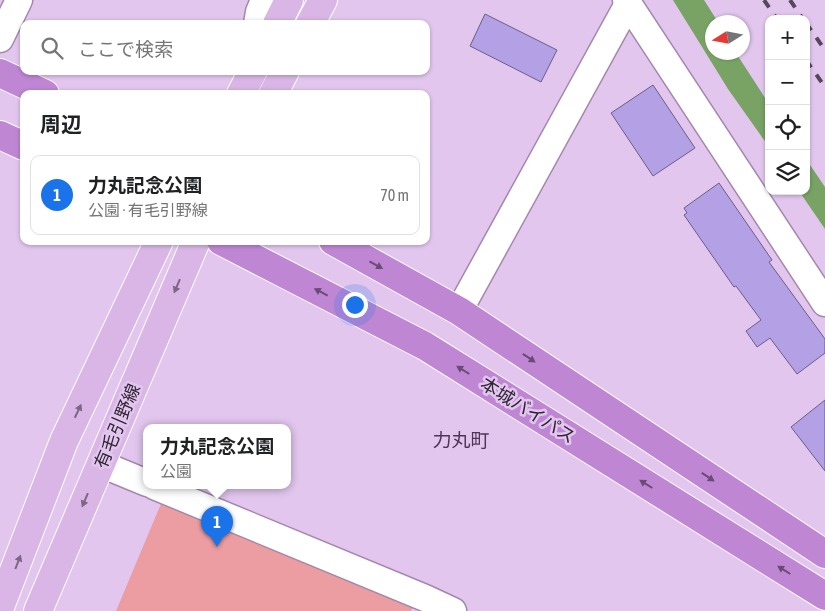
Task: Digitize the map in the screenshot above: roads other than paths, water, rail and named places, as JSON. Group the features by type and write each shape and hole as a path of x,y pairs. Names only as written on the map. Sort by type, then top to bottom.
{"highway":[{"path":"0,73 36,90"},
{"path":"0,134 20,144"},
{"name":"本城バイパス","path":"229,245 425,346 825,596"},
{"path":"340,245 458,311 825,554"}],"main road":[{"path":"279,20 289,0"},
{"path":"312,20 323,0"},
{"path":"275,90 283,75"},
{"path":"0,607 64,441 157,245"},
{"name":"有毛引野線","path":"38,611 194,245"}],"street":[{"path":"0,39 19,0"},
{"path":"257,20 264,0"},
{"path":"458,311 627,2 825,303"},
{"path":"100,464 143,481"},
{"path":"161,489 453,611"}],"railway":[{"path":"764,0 774,15"},
{"path":"790,0 800,15"},
{"path":"810,29 825,50"},
{"path":"810,66 825,87"}],"place":[{"name":"力丸記念公園","path":"217,547"}],"district":[{"name":"力丸町","path":"461,440"}]}
